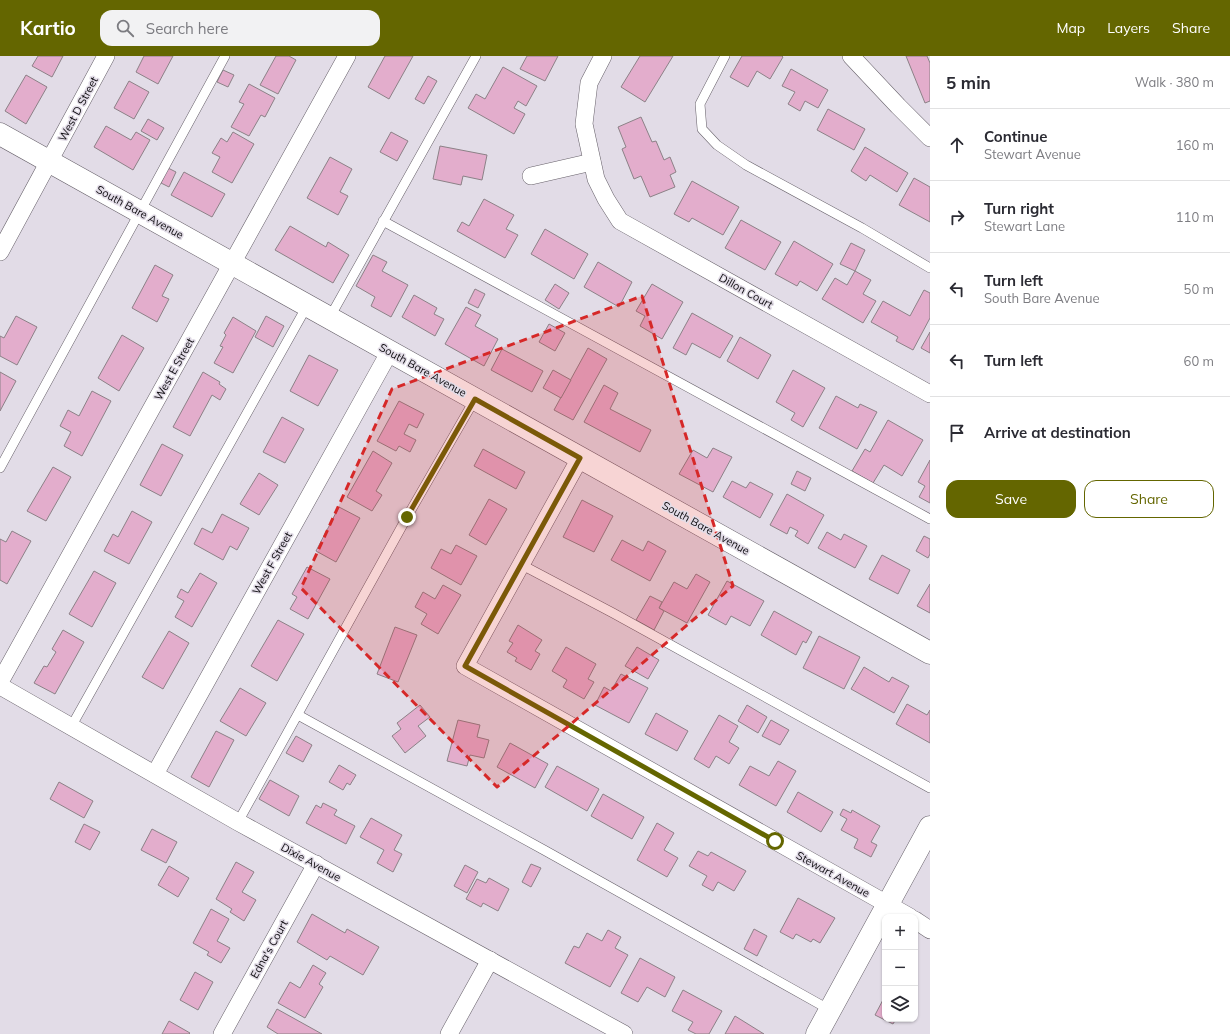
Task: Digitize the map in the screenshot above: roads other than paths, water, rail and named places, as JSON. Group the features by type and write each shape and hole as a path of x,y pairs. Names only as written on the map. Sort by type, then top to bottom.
{"street":[{"name":"West D Street","path":"0,252 106,56"},
{"name":"West E Street","path":"0,682 347,56"},
{"name":"Dillon Court","path":"603,56 590,83 584,124 596,179 602,193 620,221 930,394"},
{"path":"852,56 930,138"},
{"name":"South Bare Avenue","path":"0,134 930,653"},
{"path":"531,176 592,162"},
{"name":"West F Street","path":"155,774 390,351"},
{"path":"522,565 580,458"},
{"name":"Stewart Avenue","path":"522,565 465,666 905,914"},
{"name":"Dixie Avenue","path":"0,686 238,822 624,1034"},
{"path":"816,1034 930,827"},
{"name":"Edna's Court","path":"222,1034 316,864"},
{"path":"918,922 930,930"},
{"path":"449,1034 490,960"}],"lane":[{"path":"0,468 226,56"},
{"path":"330,317 476,56"},
{"path":"725,56 700,104 702,129 717,145 746,165 862,228 930,268"},
{"path":"383,221 930,519"},
{"path":"71,727 307,305"},
{"path":"238,822 407,517 475,399"},
{"path":"522,565 613,613 930,788"},
{"path":"298,714 830,1010"}]}
